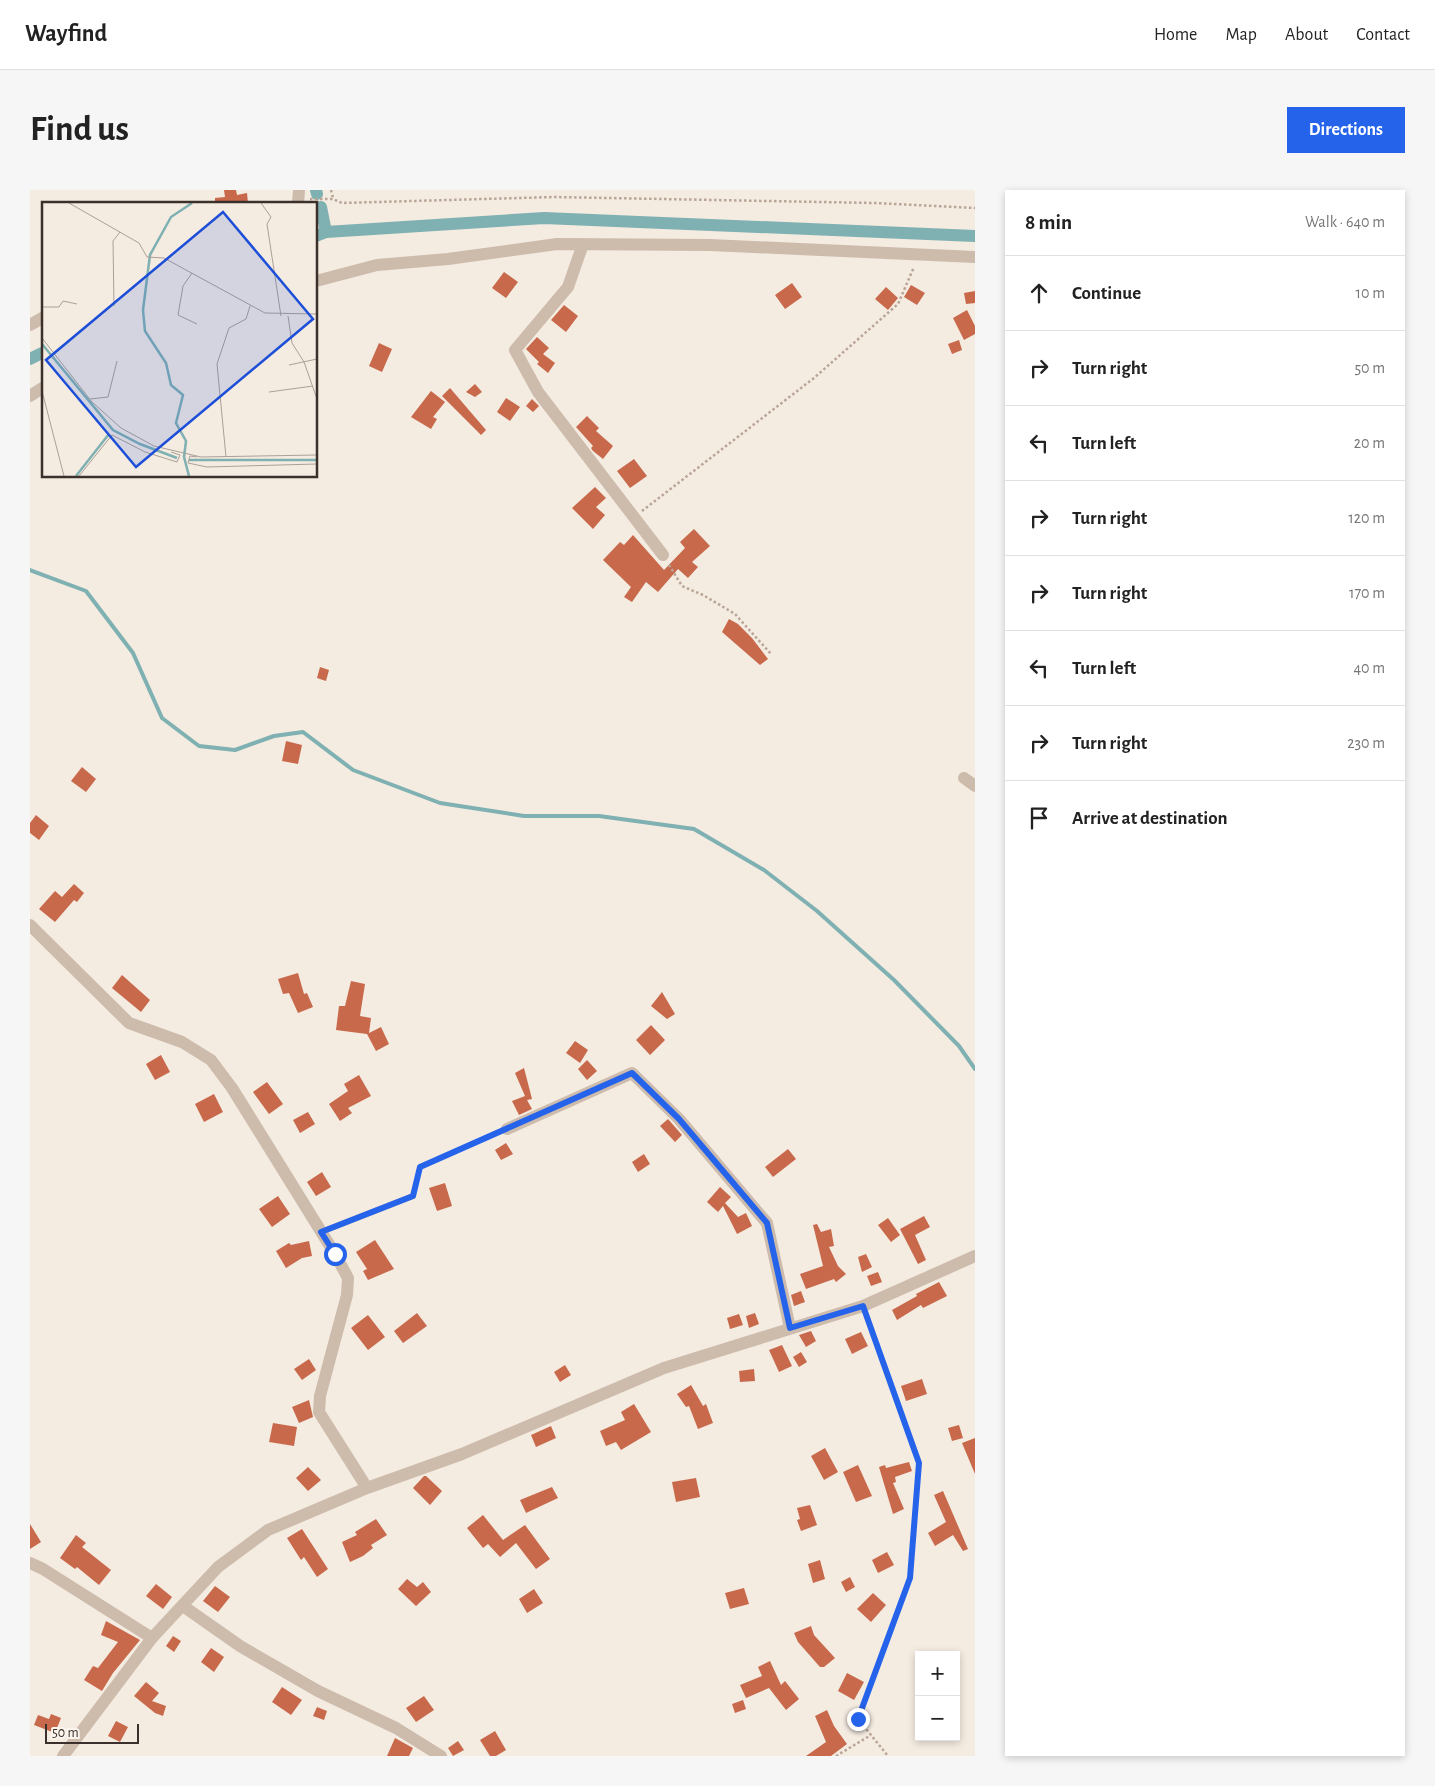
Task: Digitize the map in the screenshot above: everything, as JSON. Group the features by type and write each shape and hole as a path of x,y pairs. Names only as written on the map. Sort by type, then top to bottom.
{"street":[{"path":"318,280 377,265 448,259 557,244 710,245 975,257"},
{"path":"583,244 568,288 515,350 538,392 663,555"},
{"path":"30,325 42,318"},
{"path":"30,396 42,388"},
{"path":"30,926 129,1023 182,1042 211,1060 232,1088 321,1232 348,1278 347,1295 320,1396 319,1412 367,1488"},
{"path":"507,1129 632,1073 679,1119 767,1223 790,1328"},
{"path":"63,1756 152,1638 218,1567 268,1530 367,1488 462,1454 664,1368 863,1306 975,1256"},
{"path":"30,1563 43,1569 152,1638"},
{"path":"183,1606 240,1646 318,1691 396,1728 441,1756"}],"lane":[{"path":"321,1232 413,1196"}],"path":[{"path":"331,190 333,199"},
{"path":"299,198 333,199 342,203 554,197 875,203 975,208"},
{"path":"634,517 814,378 898,304 920,254"},
{"path":"663,555 682,586 703,595 735,614 771,654"},
{"path":"413,1196 420,1167 507,1129"},
{"path":"863,1306 919,1463 910,1578 858,1719 888,1756"},
{"path":"836,1756 871,1736"}],"building":[{"path":"224,190 236,190 237,195 247,193 248,202 215,202 215,198 225,197"},
{"path":"504,272 518,282 506,298 492,288"},
{"path":"792,283 802,297 785,309 775,295"},
{"path":"911,285 925,293 917,305 904,297"},
{"path":"886,287 898,298 888,310 875,299"},
{"path":"975,291 975,303 966,304 964,293"},
{"path":"564,305 578,316 566,332 551,320"},
{"path":"967,310 975,326 975,334 964,340 953,318"},
{"path":"537,337 549,348 543,354 555,363 548,373 537,364 539,362 526,349"},
{"path":"959,340 962,350 952,354 948,344"},
{"path":"379,343 392,349 382,372 369,366"},
{"path":"475,384 482,392 475,397 466,392"},
{"path":"450,388 486,430 481,435 442,396"},
{"path":"431,391 445,402 433,417 437,419 431,429 411,417"},
{"path":"506,398 520,407 510,421 497,412"},
{"path":"532,399 539,406 533,412 526,406"},
{"path":"587,416 599,428 596,431 613,446 603,459 593,451 591,448 593,446 576,427"},
{"path":"634,459 647,476 630,488 617,471"},
{"path":"595,487 606,498 596,507 605,515 593,529 572,508"},
{"path":"694,529 710,546 692,562 698,567 688,578 678,569 658,592 646,582 632,602 624,597 631,587 603,560 620,542 624,545 633,535 664,570 685,548 680,542"},
{"path":"729,619 738,624 752,638 768,659 760,665 722,632"},
{"path":"320,667 329,670 326,681 317,678"},
{"path":"286,741 302,745 298,764 282,761"},
{"path":"82,767 96,779 86,792 71,781"},
{"path":"36,815 49,826 39,840 30,833 30,823"},
{"path":"74,884 84,893 77,902 74,900 55,922 39,909 55,891 62,897"},
{"path":"298,973 304,994 307,993 313,1007 298,1013 289,993 283,994 278,979"},
{"path":"122,975 150,1000 141,1012 112,988"},
{"path":"351,981 365,984 360,1016 371,1018 369,1033 381,1027 389,1044 376,1051 367,1034 336,1030 339,1006 345,1006"},
{"path":"662,992 675,1014 667,1019 651,1006"},
{"path":"651,1025 665,1040 650,1055 636,1040"},
{"path":"575,1041 588,1050 580,1063 566,1053"},
{"path":"161,1055 170,1072 155,1080 146,1064"},
{"path":"587,1060 597,1071 587,1080 578,1069"},
{"path":"524,1068 532,1099 527,1100 532,1109 519,1115 512,1101 525,1096 515,1073"},
{"path":"359,1075 371,1096 348,1108 352,1113 340,1121 329,1104 348,1091 344,1084"},
{"path":"267,1082 283,1104 269,1114 253,1092"},
{"path":"214,1094 223,1112 204,1122 195,1104"},
{"path":"308,1112 315,1124 300,1133 293,1120"},
{"path":"668,1119 682,1135 675,1142 660,1126"},
{"path":"506,1143 513,1154 501,1160 495,1150"},
{"path":"788,1149 796,1159 773,1177 765,1167"},
{"path":"644,1154 650,1164 638,1172 632,1162"},
{"path":"322,1172 331,1187 316,1196 307,1182"},
{"path":"445,1183 452,1206 437,1211 429,1188"},
{"path":"720,1187 731,1197 725,1203 738,1217 746,1213 752,1226 737,1234 723,1206 718,1212 707,1202"},
{"path":"278,1196 290,1214 272,1227 259,1209"},
{"path":"924,1216 930,1227 915,1235 926,1260 918,1264 900,1229"},
{"path":"888,1218 900,1235 891,1242 878,1225"},
{"path":"817,1224 821,1232 831,1229 834,1246 829,1247 838,1266 846,1274 836,1282 834,1279 806,1289 800,1274 823,1266 813,1225"},
{"path":"375,1240 394,1269 368,1280 363,1271 367,1269 356,1252"},
{"path":"309,1241 312,1256 302,1258 286,1268 276,1251 289,1243 291,1245"},
{"path":"866,1254 872,1267 862,1272 858,1257"},
{"path":"878,1272 882,1282 871,1286 867,1276"},
{"path":"939,1282 947,1296 923,1308 921,1305 897,1320 892,1310"},
{"path":"801,1291 805,1302 794,1306 791,1295"},
{"path":"417,1313 427,1326 403,1343 394,1331"},
{"path":"755,1313 759,1324 749,1328 746,1316"},
{"path":"739,1314 743,1325 730,1329 727,1318"},
{"path":"368,1315 385,1337 368,1350 351,1328"},
{"path":"811,1331 816,1341 806,1347 799,1335"},
{"path":"861,1332 868,1346 852,1354 845,1339"},
{"path":"782,1345 792,1366 779,1372 769,1350"},
{"path":"801,1352 807,1362 799,1367 793,1357"},
{"path":"309,1359 316,1370 302,1380 294,1369"},
{"path":"565,1365 571,1375 560,1382 554,1372"},
{"path":"754,1369 755,1381 740,1382 739,1371"},
{"path":"922,1379 927,1394 906,1401 901,1386"},
{"path":"691,1385 703,1406 706,1404 713,1423 698,1429 689,1406 686,1407 677,1394"},
{"path":"309,1400 313,1417 299,1423 292,1407"},
{"path":"634,1404 651,1432 621,1450 616,1442 606,1446 600,1431 625,1420 621,1412"},
{"path":"273,1423 297,1427 294,1446 269,1442"},
{"path":"959,1425 963,1438 952,1441 948,1428"},
{"path":"551,1426 556,1438 536,1447 531,1435"},
{"path":"975,1438 975,1474 962,1443"},
{"path":"825,1448 838,1472 824,1480 811,1456"},
{"path":"909,1462 912,1471 895,1477 896,1482 893,1483 904,1509 893,1514 879,1467 885,1465 886,1468"},
{"path":"858,1465 872,1496 856,1502 843,1472"},
{"path":"308,1467 321,1480 308,1491 296,1478"},
{"path":"424,1476 442,1491 430,1505 413,1488"},
{"path":"696,1478 700,1497 676,1502 672,1482"},
{"path":"552,1487 558,1498 526,1513 520,1500"},
{"path":"943,1491 968,1549 963,1551 953,1535 935,1546 928,1533 946,1522 934,1495"},
{"path":"810,1505 817,1525 801,1531 797,1520 800,1519 797,1508"},
{"path":"483,1515 503,1540 525,1525 550,1559 536,1569 516,1543 500,1557 488,1544 483,1548 467,1528"},
{"path":"376,1519 387,1535 371,1545 373,1548 363,1556 350,1562 342,1542 357,1535 355,1532"},
{"path":"30,1524 41,1542 30,1549"},
{"path":"302,1529 328,1569 317,1577 304,1557 301,1560 287,1538"},
{"path":"76,1535 86,1543 82,1547 111,1570 99,1585 77,1567 75,1569 60,1558"},
{"path":"887,1552 894,1565 878,1573 872,1560"},
{"path":"820,1560 825,1579 813,1583 808,1564"},
{"path":"850,1577 855,1587 846,1592 841,1582"},
{"path":"407,1579 417,1587 423,1582 431,1592 416,1606 398,1589"},
{"path":"156,1584 172,1597 163,1609 146,1596"},
{"path":"215,1586 230,1597 218,1612 203,1601"},
{"path":"744,1588 749,1604 730,1609 725,1593"},
{"path":"534,1589 543,1603 527,1613 519,1599"},
{"path":"873,1593 886,1605 871,1622 857,1609"},
{"path":"106,1621 140,1640 113,1673 102,1691 84,1680 93,1666 98,1668 118,1642 101,1635"},
{"path":"811,1626 814,1635 835,1658 824,1667 820,1667 798,1642 794,1633"},
{"path":"173,1636 181,1641 174,1652 166,1646"},
{"path":"211,1648 224,1657 214,1672 201,1662"},
{"path":"770,1661 781,1685 785,1681 799,1699 786,1710 769,1688 746,1698 740,1685 762,1676 758,1667"},
{"path":"847,1673 864,1682 854,1700 838,1691"},
{"path":"146,1682 159,1693 152,1701 166,1706 163,1716 155,1713 134,1696"},
{"path":"282,1687 302,1700 291,1715 272,1702"},
{"path":"424,1696 434,1710 416,1722 406,1708"},
{"path":"743,1700 746,1709 735,1713 732,1704"},
{"path":"317,1707 327,1711 324,1720 313,1716"},
{"path":"827,1710 834,1726 847,1744 831,1756 806,1756 826,1742 815,1716"},
{"path":"51,1714 61,1718 55,1733 34,1725 38,1715 49,1719"},
{"path":"116,1721 128,1727 120,1742 108,1736"},
{"path":"495,1731 506,1750 496,1756 490,1756 480,1740"},
{"path":"395,1738 413,1748 409,1756 387,1756"},
{"path":"458,1741 464,1750 453,1756 448,1748"}],"waterway":[{"path":"316,190 317,194"},
{"path":"321,207 326,232"},
{"path":"318,235 326,232 544,218 975,236"},
{"path":"30,359 42,353"},
{"path":"30,570 86,591 133,653 162,718 199,746 235,750 274,736 303,732 353,770 440,803 524,816 599,816 694,829 764,870 817,911 894,980 959,1046 975,1069"}],"route":[{"path":"335,1254 321,1232 413,1196 420,1167 632,1073 679,1119 767,1223 790,1328 863,1306 919,1463 910,1578 858,1719"}]}
